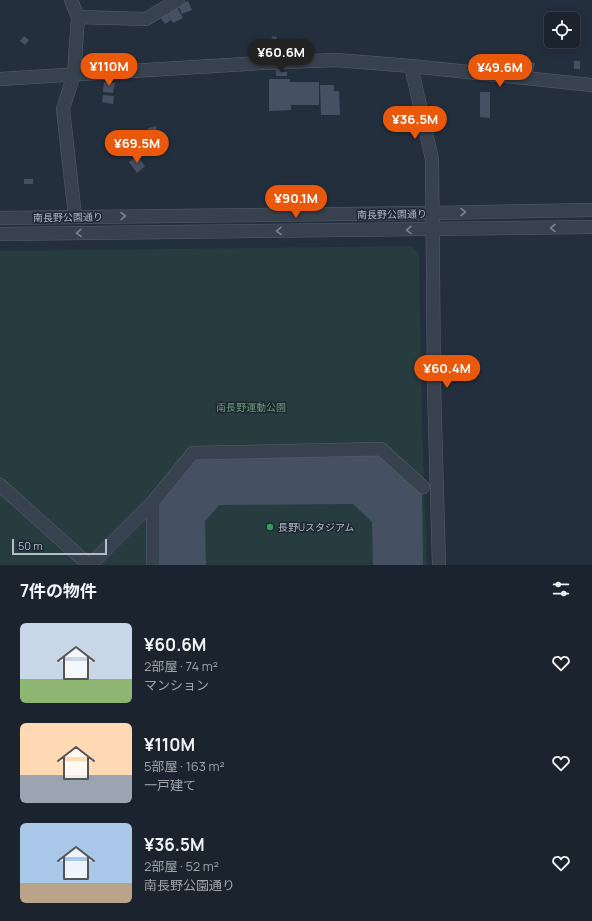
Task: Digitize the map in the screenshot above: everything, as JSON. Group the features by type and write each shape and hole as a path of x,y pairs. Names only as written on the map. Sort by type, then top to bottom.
{"street":[{"path":"71,0 78,17 74,74 63,108 74,216"},
{"path":"78,17 146,19 178,0"},
{"path":"0,79 262,62 336,60 411,66 592,85"},
{"path":"411,66 432,159 434,386 439,565"},
{"name":"南長野公園通り","path":"0,218 592,210"},
{"name":"南長野公園通り","path":"0,234 592,227"},
{"path":"0,485 90,565 153,502 193,452 381,449 423,487"},
{"path":"153,502 153,565"}],"green space":[{"name":"南長野運動公園","path":"411,246 419,254 422,420 427,565 0,565 0,251"}],"building":[{"path":"188,1 192,10 182,14 178,5"},
{"path":"177,7 183,18 173,23 167,13"},
{"path":"167,14 171,20 165,24 161,18"},
{"path":"24,36 29,40 25,45 20,41"},
{"path":"272,36 277,37 276,43 271,41"},
{"path":"271,45 276,45 276,55 271,55"},
{"path":"525,61 535,63 533,73 523,71"},
{"path":"574,61 580,61 580,69 574,69"},
{"path":"276,69 281,69 281,72 287,72 287,76 276,76"},
{"path":"269,79 290,79 290,82 319,82 319,105 291,105 291,110 269,111"},
{"path":"104,82 115,83 113,93 103,92"},
{"path":"320,85 334,85 334,91 339,91 340,115 321,115"},
{"path":"480,92 490,92 490,118 480,117"},
{"path":"103,95 114,96 113,104 102,102"},
{"path":"156,126 157,133 149,134 148,128"},
{"path":"137,156 145,166 137,173 129,162"},
{"path":"24,179 33,179 33,184 24,184"},
{"path":"383,451 422,488 423,565 373,565 372,522 353,504 219,505 205,521 206,565 158,565 158,506 200,455"}],"place":[{"name":"長野Uスタジアム","path":"270,527"}]}
